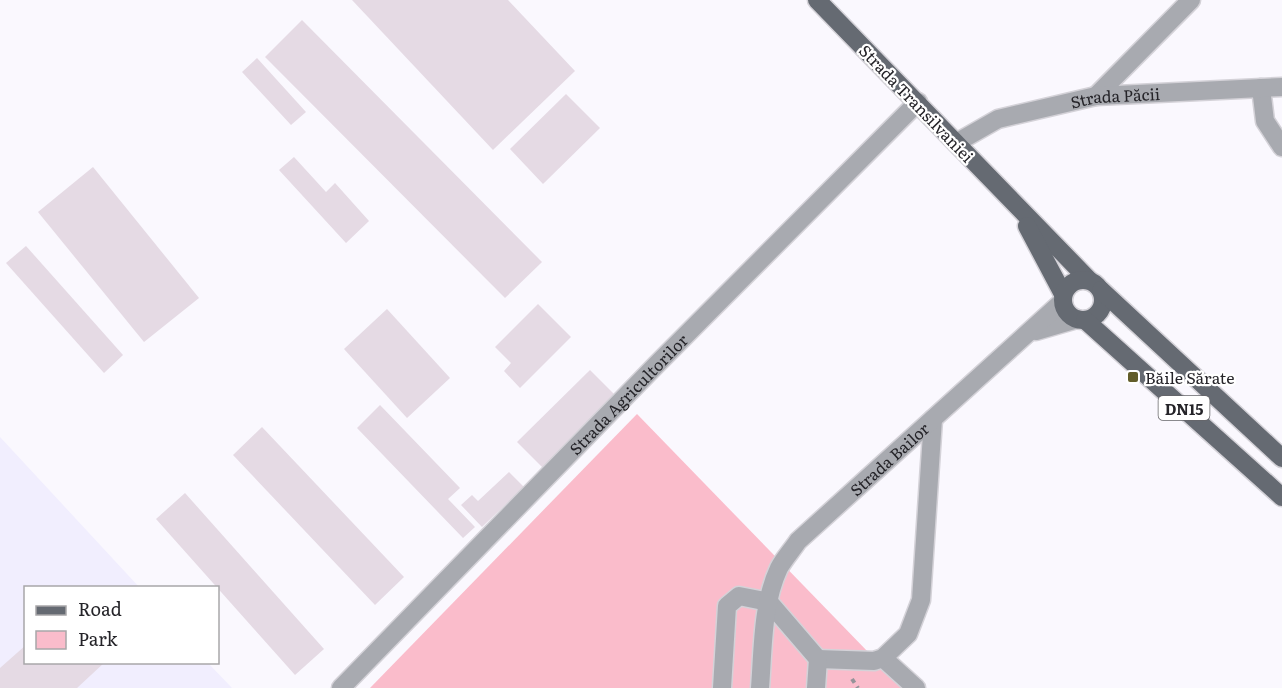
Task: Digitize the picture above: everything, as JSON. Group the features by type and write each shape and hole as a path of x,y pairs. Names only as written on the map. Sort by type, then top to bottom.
{"main road":[{"name":"Strada Transilvaniei","path":"817,0 1095,285 1282,458"},
{"name":"Strada Transilvaniei","path":"1017,206 1063,298"},
{"path":"1073,282 1095,285 1102,306 1092,318 1081,319 1070,315 1063,298 1073,282"},
{"name":"DN15","path":"1081,319 1282,497"}],"street":[{"path":"1096,96 1191,0"},
{"name":"Strada Păcii","path":"956,142 998,119 1096,96 1282,87"},
{"path":"1261,88 1265,121 1282,147"},
{"name":"Strada Agricultorilor","path":"341,688 656,365 918,102"},
{"name":"Strada Bailor","path":"760,688 769,602 779,568 798,542 1031,333 1063,298"},
{"name":"Strada Bailor","path":"1031,333 1081,319"},
{"path":"818,659 874,661 883,658 908,634 921,600 933,419"},
{"path":"722,688 727,606 739,596 769,602 818,659 816,688"},
{"path":"883,658 916,688"}],"shaded area":[{"path":"0,437 138,586 24,586 24,664 209,664 232,688 0,688"}],"green space":[{"path":"637,414 903,688 370,688"}],"building":[{"path":"352,0 508,0 575,71 493,150"},
{"path":"302,20 542,262 505,298 265,57"},
{"path":"257,58 306,112 291,125 242,72"},
{"path":"566,94 600,128 543,184 510,149"},
{"path":"294,157 326,192 335,183 369,221 346,243 279,170"},
{"path":"93,167 199,298 144,342 38,212"},
{"path":"26,246 123,355 104,373 6,263"},
{"path":"538,304 571,337 520,388 504,371 511,363 495,347"},
{"path":"387,309 450,378 407,418 344,349"},
{"path":"590,370 616,396 543,468 517,442"},
{"path":"380,405 460,488 448,499 475,527 463,538 357,428"},
{"path":"262,427 404,577 375,605 233,455"},
{"path":"509,472 524,487 482,527 461,505 472,495 478,501"},
{"path":"185,493 324,649 295,675 219,590 219,586 216,586 156,519"},
{"path":"24,647 24,664 103,664 77,688 0,688 0,668"}],"place":[{"name":"Băile Sărate","path":"1133,377"}]}
